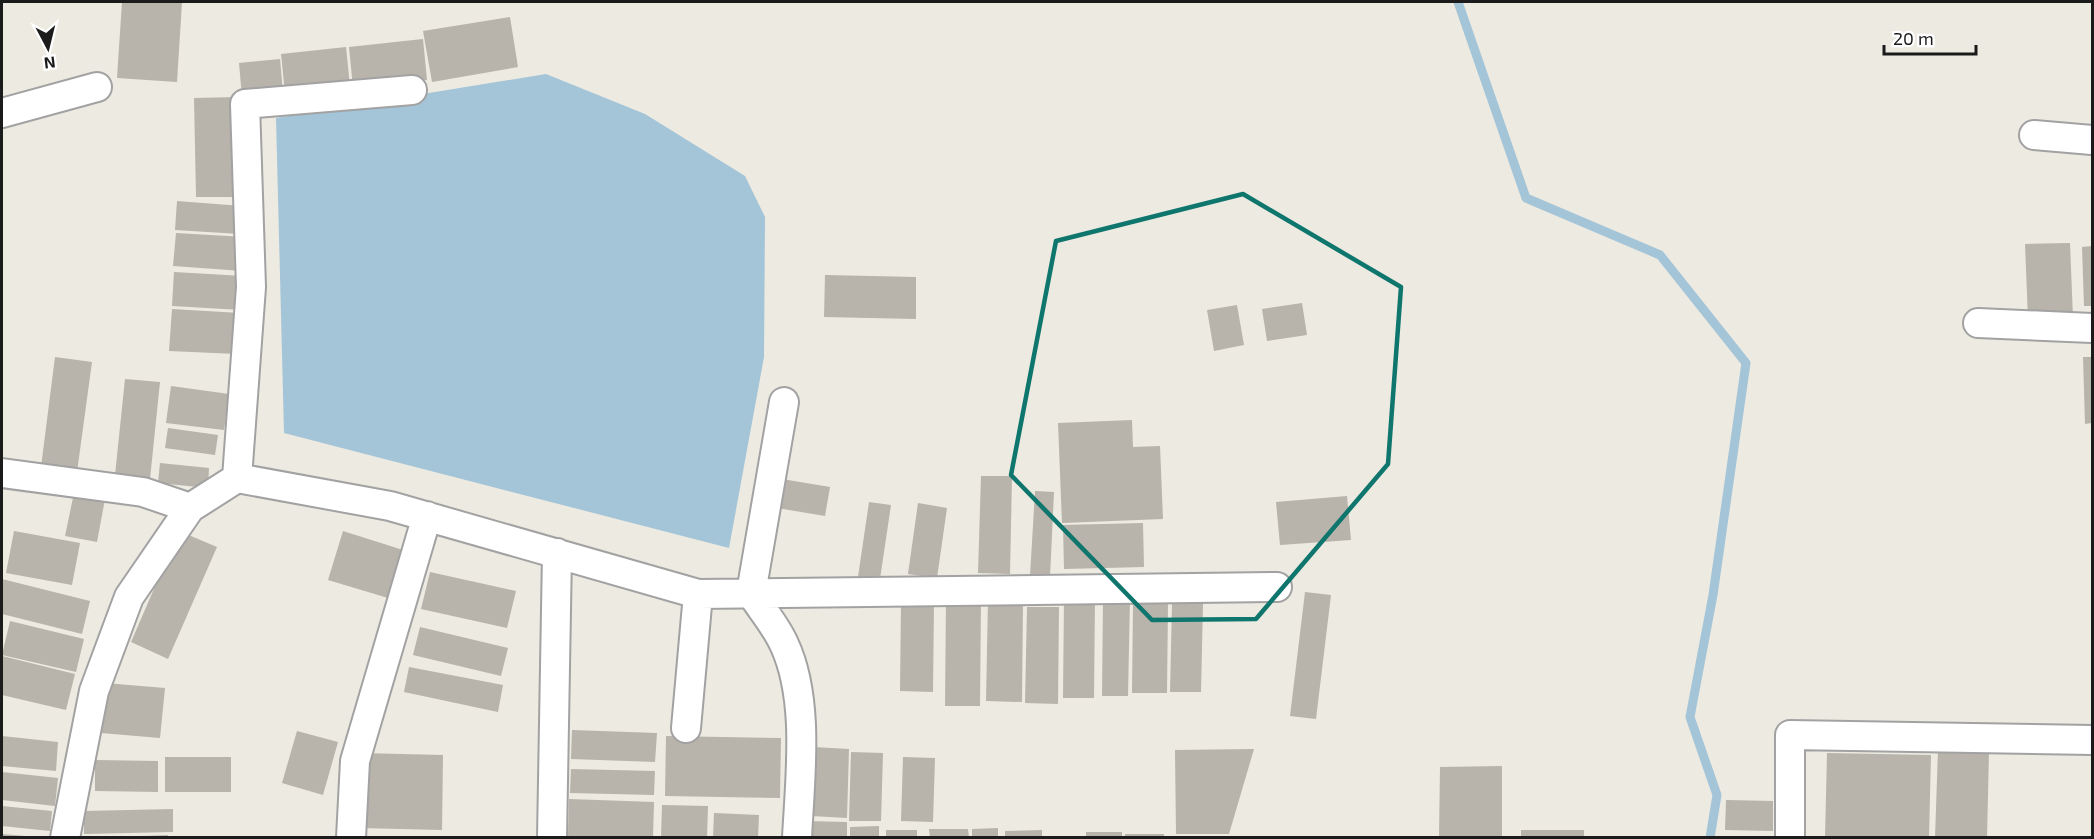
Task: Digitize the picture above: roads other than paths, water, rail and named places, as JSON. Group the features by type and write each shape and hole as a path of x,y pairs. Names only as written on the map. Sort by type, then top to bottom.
{"street":[{"path":"2,113 97,87"},
{"path":"237,478 251,287 245,104 412,90"},
{"path":"2034,135 2092,140"},
{"path":"1978,323 2092,328"},
{"path":"784,402 751,593 784,644 798,687 801,726 797,837"},
{"path":"2,473 143,492 189,508"},
{"path":"66,837 94,691 129,597 189,508 237,478 390,506 698,594 1276,587"},
{"path":"351,837 355,761 428,516"},
{"path":"552,837 557,554"},
{"path":"686,728 698,594"},
{"path":"1790,837 1790,735 2092,740"}],"water":[{"path":"546,74 645,114 745,176 765,217 764,357 729,548 284,433 276,118"}],"waterway":[{"path":"1458,2 1526,198 1660,255 1746,363 1713,595 1690,717 1717,795 1710,838"}]}
